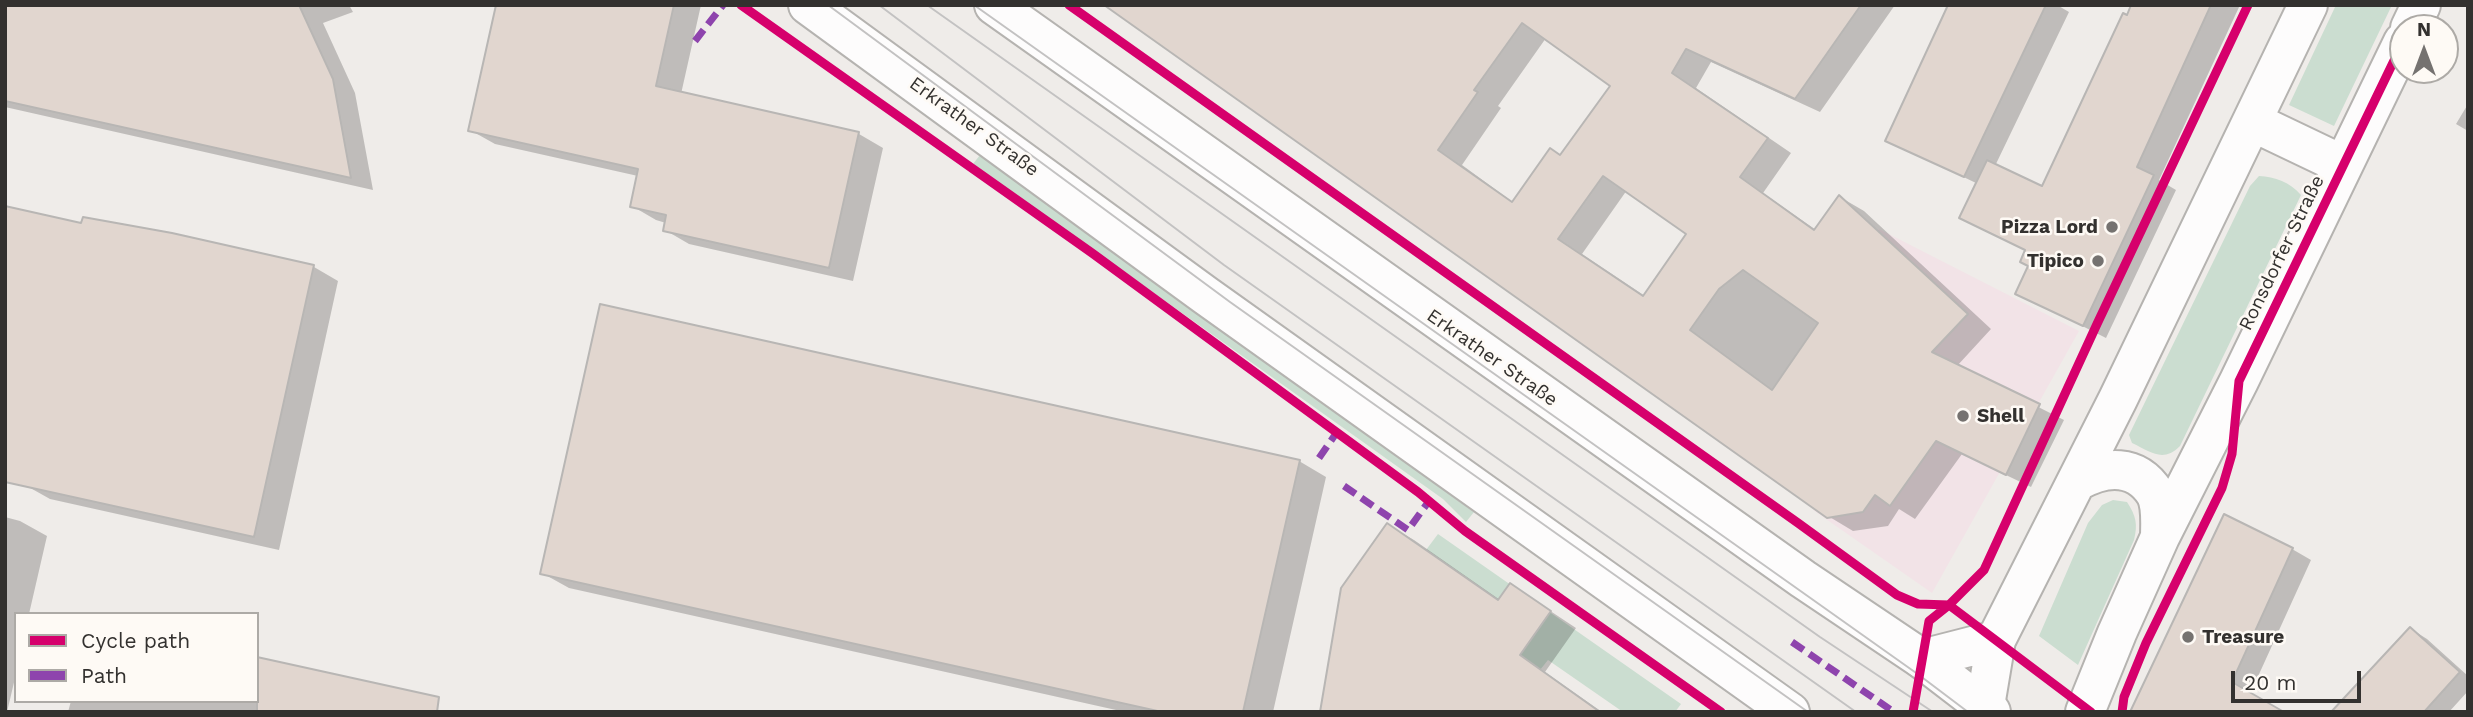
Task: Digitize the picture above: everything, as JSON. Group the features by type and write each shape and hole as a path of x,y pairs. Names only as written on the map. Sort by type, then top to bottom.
{"main road":[{"name":"Erkrather Straße","path":"808,5 1205,295 1790,712"},
{"name":"Erkrather Straße","path":"994,5 1803,579 1922,659 1986,711"},
{"path":"1986,711 1996,640 2078,481 2308,5"},
{"name":"Ronsdorfer Straße","path":"2085,712 2116,633 2160,537 2239,381 2389,71"},
{"path":"2253,122 2343,165"},
{"path":"2078,481 2093,472 2108,468 2122,470 2142,479 2156,494 2160,512 2160,537"},
{"path":"1922,659 1996,640"}],"shaded area":[{"path":"1879,229 2079,331 1932,593 1813,510 1939,334 1861,263"}],"green space":[{"path":"2336,5 2392,5 2334,126 2289,105"},
{"path":"980,155 1474,512 1466,522 1443,499 973,164"},
{"path":"2259,176 2282,181 2301,195 2180,446 2168,454 2151,452 2132,443 2129,435 2250,186"},
{"path":"2113,500 2127,502 2136,525 2134,540 2078,665 2039,636 2088,523 2102,505"},
{"path":"1438,534 1681,704 1675,712 1623,712 1548,660 1540,670 1454,609 1473,582 1426,550"}],"building":[{"path":"5,5 299,5 333,79 351,178 5,101"},
{"path":"496,5 674,5 656,86 859,132 829,268 663,231 666,215 630,207 638,169 468,131"},
{"path":"1104,5 1861,5 1795,99 1686,49 1672,73 1768,138 1740,177 1814,230 1839,195 1968,314 1932,352 2040,404 2006,475 1936,441 1890,506 1875,495 1863,512 1827,518","holes":["1522,23 1610,86 1560,155 1550,148 1512,202 1438,150 1478,92 1474,90","1603,176 1686,234 1643,296 1558,239","1743,270 1818,323 1772,390 1690,330 1719,289"]},
{"path":"1948,5 2046,5 1964,177 1885,141"},
{"path":"2131,5 2211,5 2137,167 2154,175 2083,326 2015,294 2028,266 2020,262 2025,250 1959,218 1987,160 2042,186 2123,13 2127,15"},
{"path":"5,206 81,223 83,217 172,233 314,265 254,537 5,482"},
{"path":"600,304 1300,460 1243,712 1162,712 540,574"},
{"path":"2224,514 2293,548 2232,682 2284,712 2130,712"},
{"path":"1387,523 1498,600 1510,583 1551,611 1520,655 1600,712 1320,712 1341,588"},
{"path":"2410,627 2460,672 2424,712 2331,712"},
{"path":"259,657 439,697 437,712 257,712"}],"tram line":[{"path":"828,5 1230,302 1808,712"},
{"path":"879,5 1224,265 1856,712"},
{"path":"927,5 1820,637 1933,712"},
{"path":"974,5 1968,712"}],"marked path":[{"path":"695,41 723,5"},
{"path":"1319,458 1337,432"},
{"path":"1344,486 1408,530 1429,501"},
{"path":"1792,642 1894,712"}],"cycle path":[{"path":"741,5 1092,253 1418,492 1465,531 1721,712"},
{"path":"1069,5 1897,595 1918,604 1949,605 2091,712"},
{"path":"1913,712 1929,621 1984,570 2248,5"},
{"path":"2122,712 2124,697 2146,643 2222,488 2232,454 2239,381 2389,71"}],"place":[{"name":"Pizza Lord","path":"2112,227"},
{"name":"Tipico","path":"2098,261"},
{"name":"Shell","path":"1963,416"},
{"name":"Treasure","path":"2188,637"}]}
